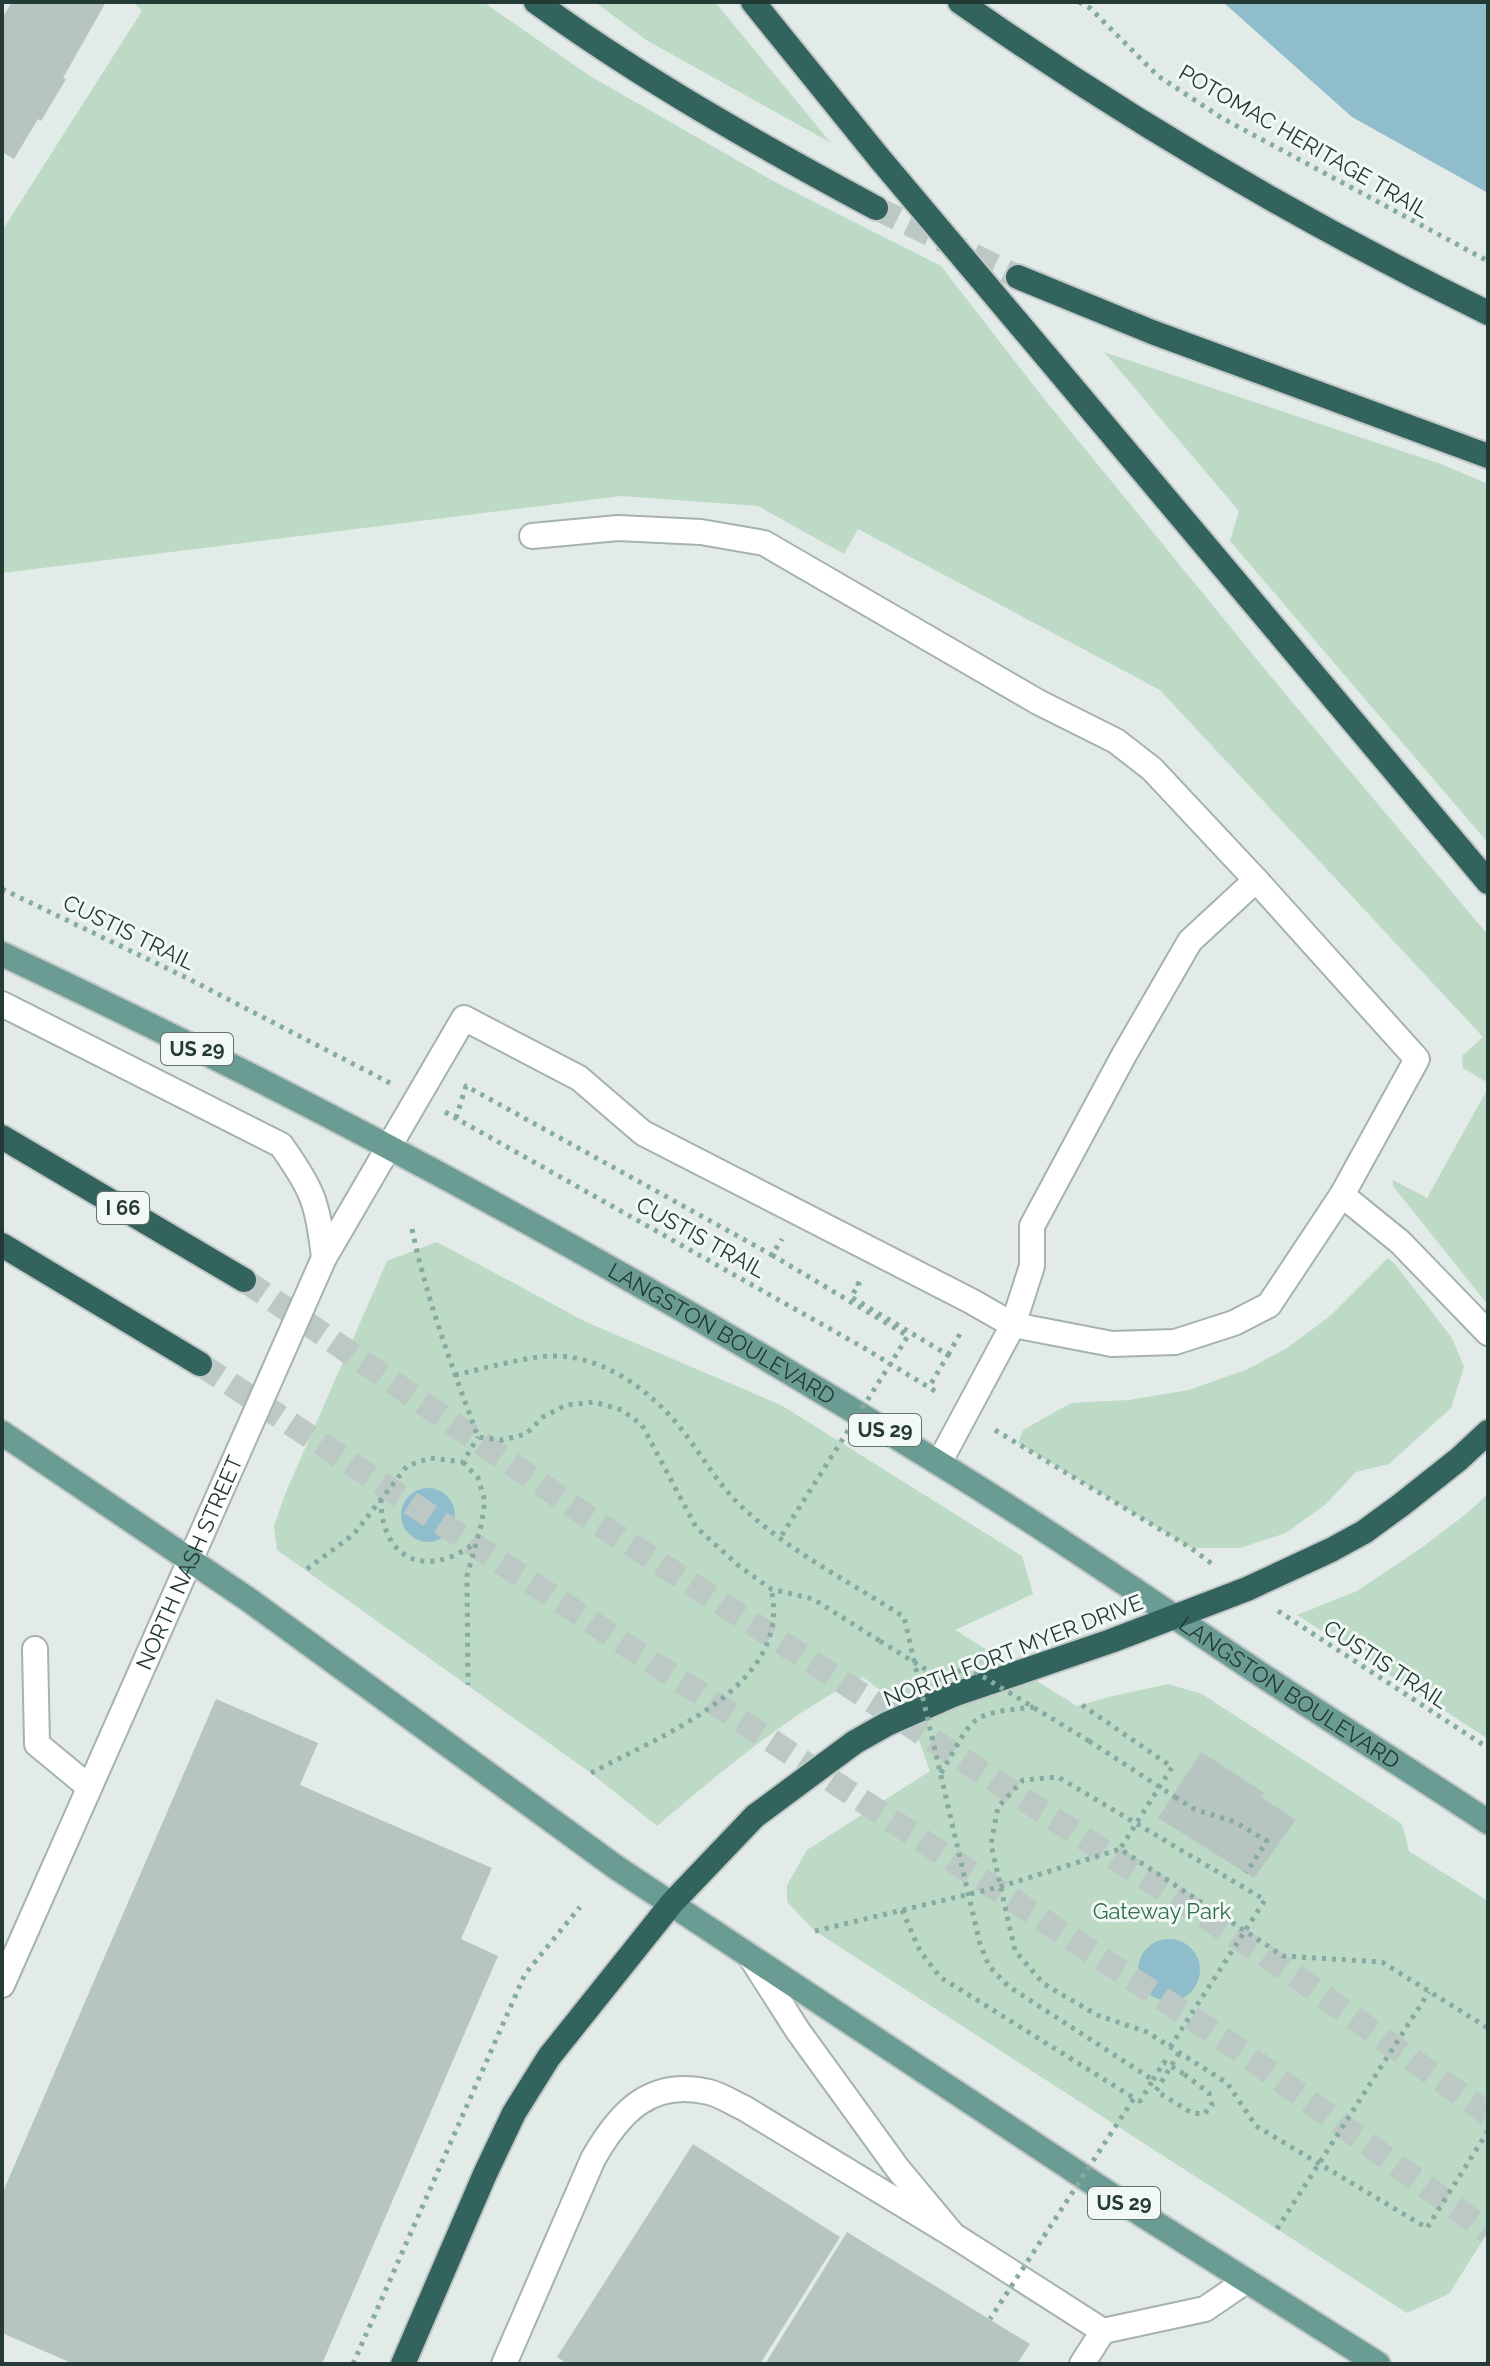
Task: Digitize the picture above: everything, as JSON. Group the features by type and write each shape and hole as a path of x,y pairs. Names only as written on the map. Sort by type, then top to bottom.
{"highway":[{"path":"536,2 614,58 677,97 876,208"},
{"path":"753,2 880,159 1488,882"},
{"path":"960,2 1054,67 1184,150 1316,224 1488,313"},
{"path":"1018,277 1152,332 1488,456"},
{"name":"I 66","path":"2,1137 244,1280"},
{"path":"2,1245 200,1364"},
{"name":"NORTH FORT MYER DRIVE","path":"403,2364 458,2232 514,2113 549,2057 672,1903 755,1816 797,1783 876,1730 953,1695 1111,1641 1291,1571 1364,1532 1459,1459 1488,1432"}],"main road":[{"name":"LANGSTON BOULEVARD","path":"2,954 183,1042 389,1149 587,1255 794,1375 939,1463 1488,1822"},
{"name":"US 29","path":"2,1433 249,1600 617,1868 1111,2195 1378,2364"}],"street":[{"path":"532,536 618,528 701,532 764,543 1038,702 1116,741 1152,769 1417,1059 1342,1195 1269,1305 1234,1323 1175,1342 1112,1344 1013,1325"},
{"path":"939,1463 1013,1325 1032,1266 1032,1226 1124,1055 1190,941 1256,880"},
{"path":"2,1004 281,1145 308,1183 319,1214 324,1258"},
{"name":"NORTH NASH STREET","path":"2,1985 324,1258 464,1018 579,1078 643,1133 1013,1325"},
{"path":"1342,1195 1400,1242 1488,1333"},
{"path":"35,1649 37,1744 89,1787"},
{"path":"750,1956 798,2031 870,2131 953,2235"},
{"path":"504,2364 593,2159 611,2127 629,2109 664,2091 686,2089 711,2092 744,2108 1103,2331 1205,2309 1246,2281"},
{"path":"1082,2364 1103,2331"}],"path":[{"name":"POTOMAC HERITAGE TRAIL","path":"1079,2 1090,8 1158,76 1222,118 1488,261"},
{"name":"CUSTIS TRAIL","path":"2,889 189,979 370,1073"},
{"name":"CUSTIS TRAIL","path":"772,1255 466,1086 456,1118 929,1387 948,1355"},
{"path":"412,1229 418,1260 478,1437"},
{"path":"780,1538 908,1336 772,1255 782,1238 795,1246"},
{"path":"846,1277 859,1284 851,1297 948,1355 961,1332"},
{"path":"455,1375 541,1356 576,1358 609,1370 639,1386 666,1409 715,1477 742,1508 780,1538 904,1617 980,1944 989,1966 1008,1986 1153,2080"},
{"path":"478,1437 502,1440 526,1434 543,1417 566,1405 594,1402 622,1410 642,1425 696,1527 739,1566 771,1589 813,1599 943,1680 967,1667 1194,1809 1235,1822 1267,1841 1246,1873"},
{"path":"1004,1435 1191,1548"},
{"path":"463,1462 478,1437"},
{"path":"307,1569 354,1534 407,1466 430,1458 463,1462 478,1478 485,1501 467,1576 468,1685"},
{"path":"381,1497 385,1529 394,1547 403,1554 421,1561 445,1562 477,1542"},
{"path":"591,1773 692,1720 738,1686 767,1647 776,1608 771,1589"},
{"name":"CUSTIS TRAIL","path":"1307,1633 1488,1748"},
{"path":"815,1931 999,1887 1120,1849 1172,1767 1082,1705"},
{"path":"941,1773 971,1722 998,1710 1035,1707"},
{"path":"1170,2047 1265,1900 1058,1777 1023,1780 998,1807 991,1844 1015,1951 1044,1984 1097,2015 1147,2032 1179,2053 1227,2083 1256,2126 1427,2228 1488,2131"},
{"path":"1120,1849 1283,1956 1382,1962 1488,2028"},
{"path":"353,2364 525,1974 580,1907"},
{"path":"902,1910 920,1951 940,1977 1140,2101 1164,2062 1203,2088 1209,2093 1212,2105 1204,2114 1192,2113 1156,2091 1179,2053"},
{"path":"1277,2229 1429,1992"},
{"path":"990,2319 1134,2098"}],"green space":[{"path":"133,2 483,2 590,76 773,181 941,266 1041,395 1277,684 1488,935 1488,1083 1463,1068 1462,1056 1483,1037 1160,690 858,529 844,554 758,506 621,496 2,573 2,231 142,11"},
{"path":"595,2 715,2 831,143 646,40"},
{"path":"1104,352 1441,464 1488,484 1488,843 1230,541 1239,511"},
{"path":"1488,1088 1488,1305 1393,1186 1393,1180 1427,1198"},
{"name":"Gateway Park","path":"437,1242 586,1322 781,1405 1022,1556 1033,1594 955,1630 1077,1706 1168,1684 1202,1694 1402,1824 1409,1851 1488,1901 1488,2232 1449,2294 1407,2313 815,1931 787,1902 787,1885 807,1850 930,1771 908,1710 862,1677 781,1727 657,1826 591,1773 277,1550 274,1526 286,1492 387,1261"},
{"path":"1388,1258 1452,1338 1464,1367 1451,1408 1389,1464 1356,1472 1326,1504 1286,1533 1240,1548 1191,1548 1018,1443 1023,1430 1071,1403 1129,1400 1189,1390 1248,1369 1287,1348 1330,1316"},
{"path":"1488,1494 1488,1739 1297,1615 1357,1591 1424,1546"}],"water":[{"path":"1223,2 1488,2 1488,193 1352,117"},
{"path":"428,1488 447,1496 455,1515 447,1534 428,1542 409,1534 401,1515 409,1496"},
{"path":"1169,1939 1191,1948 1200,1970 1191,1992 1169,2001 1147,1992 1138,1970 1147,1948"}],"building":[{"path":"12,2 106,2 63,78 66,79 14,159 2,152 2,18"},
{"path":"216,1699 318,1743 300,1785 492,1868 461,1939 498,1956 322,2364 74,2364 2,2333 2,2194"},
{"path":"1201,1752 1265,1793 1261,1797 1296,1820 1254,1878 1158,1818"},
{"path":"693,2144 840,2237 760,2364 568,2364 557,2357"},
{"path":"847,2232 1030,2344 1017,2364 765,2364"}],"tunnel":[{"path":"876,208 1018,277"},
{"path":"244,1280 596,1522 1284,1968 1488,2114"},
{"path":"200,1364 1228,2042 1488,2232"}]}
